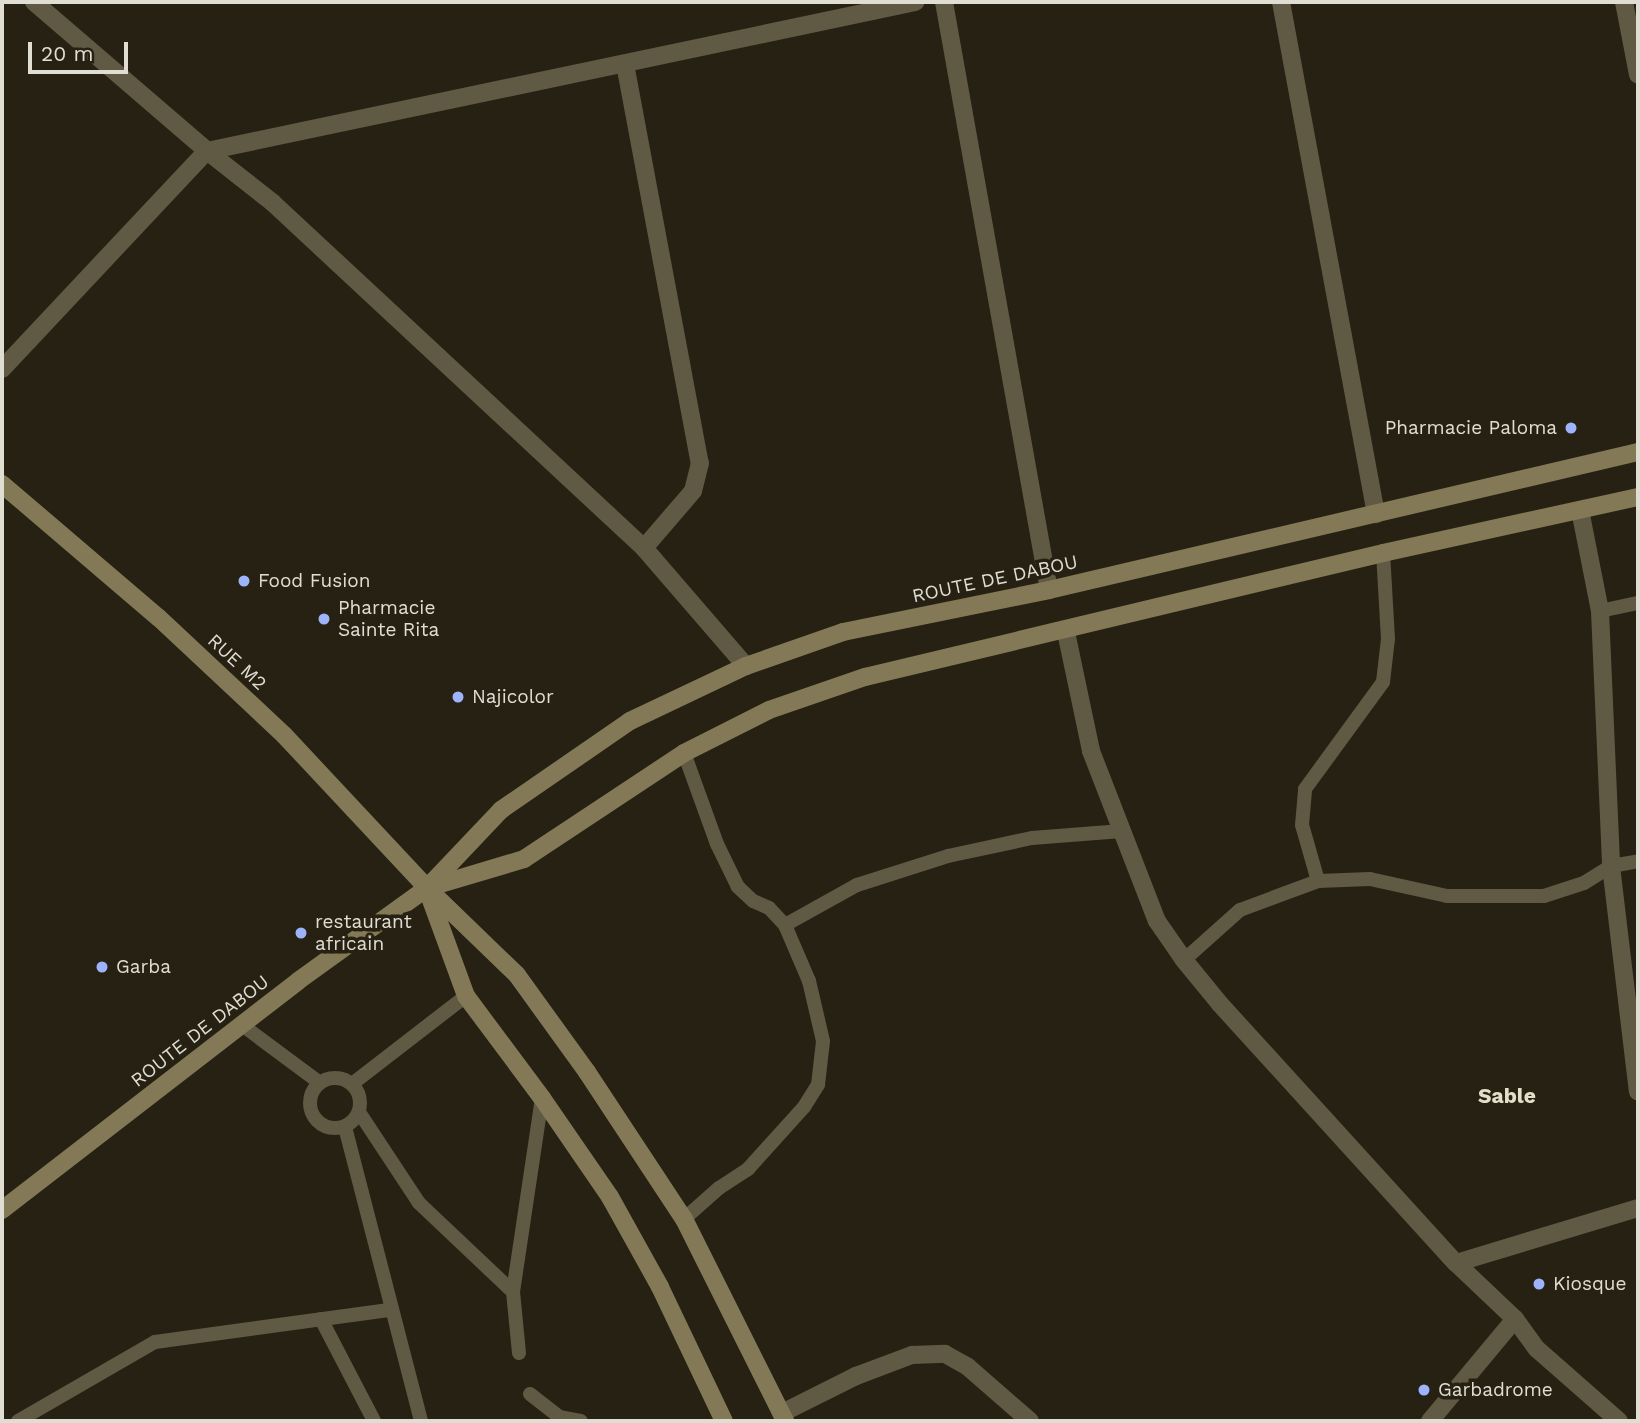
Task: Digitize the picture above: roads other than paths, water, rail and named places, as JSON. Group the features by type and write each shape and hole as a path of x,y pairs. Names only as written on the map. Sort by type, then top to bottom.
{"street":[{"path":"34,2 207,151 273,203 644,548 746,666"},
{"path":"2,369 207,151 915,2"},
{"path":"944,2 1049,590"},
{"path":"1281,2 1376,514"},
{"path":"1624,2 1638,75"},
{"path":"625,64 700,463 693,491 644,548"},
{"name":"ROUTE DE DABOU","path":"2,1210 427,888 501,810 630,721 746,666 843,632 1049,590 1638,452"},
{"name":"RUE M2","path":"2,484 159,618 284,735 427,888 517,975 587,1072 684,1219 783,1417"},
{"name":"ROUTE DE DABOU","path":"427,888 524,859 684,753 769,710 865,677 1066,632 1383,553 1638,497"},
{"path":"1580,510 1600,611 1611,866 1638,1090"},
{"path":"1066,632 1091,751 1157,921 1184,960 1220,1004 1456,1263 1515,1319 1537,1349 1619,1421"},
{"path":"427,888 466,996 542,1098 610,1197 660,1287 724,1421"},
{"path":"1456,1263 1638,1208"},
{"path":"1430,1421 1515,1319"},
{"path":"783,1417 856,1376 912,1354 945,1354 968,1367 1030,1421"}],"lane":[{"path":"1318,881 1302,825 1305,789 1383,682 1388,639 1383,553"},
{"path":"1600,611 1638,603"},
{"path":"684,753 717,844 738,887 753,901 769,908 785,925 809,981 823,1041 818,1085 804,1107 748,1169 719,1188 684,1219"},
{"path":"785,925 857,885 948,856 1032,838 1122,831"},
{"path":"1184,960 1240,909 1318,881 1370,879 1447,896 1544,896 1584,883 1611,866 1638,861"},
{"path":"352,1084 466,996"},
{"path":"242,1026 320,1083"},
{"path":"342,1078 352,1084 361,1102 359,1112 345,1127 325,1126 312,1111 310,1101 320,1083 342,1078"},
{"path":"519,1353 513,1292 542,1098"},
{"path":"359,1112 419,1203 513,1292"},
{"path":"345,1127 389,1310 421,1421"},
{"path":"18,1421 155,1342 389,1310"},
{"path":"321,1319 374,1421"},
{"path":"530,1394 559,1417 581,1421"}],"place":[{"name":"Pharmacie Paloma","path":"1571,428"},
{"name":"Food Fusion","path":"244,581"},
{"name":"Pharmacie Sainte Rita","path":"324,619"},
{"name":"Najicolor","path":"458,697"},
{"name":"restaurant africain","path":"301,933"},
{"name":"Garba","path":"102,967"},
{"name":"Kiosque","path":"1539,1284"},
{"name":"Garbadrome","path":"1424,1390"}],"district":[{"name":"Sable","path":"1507,1096"}]}
